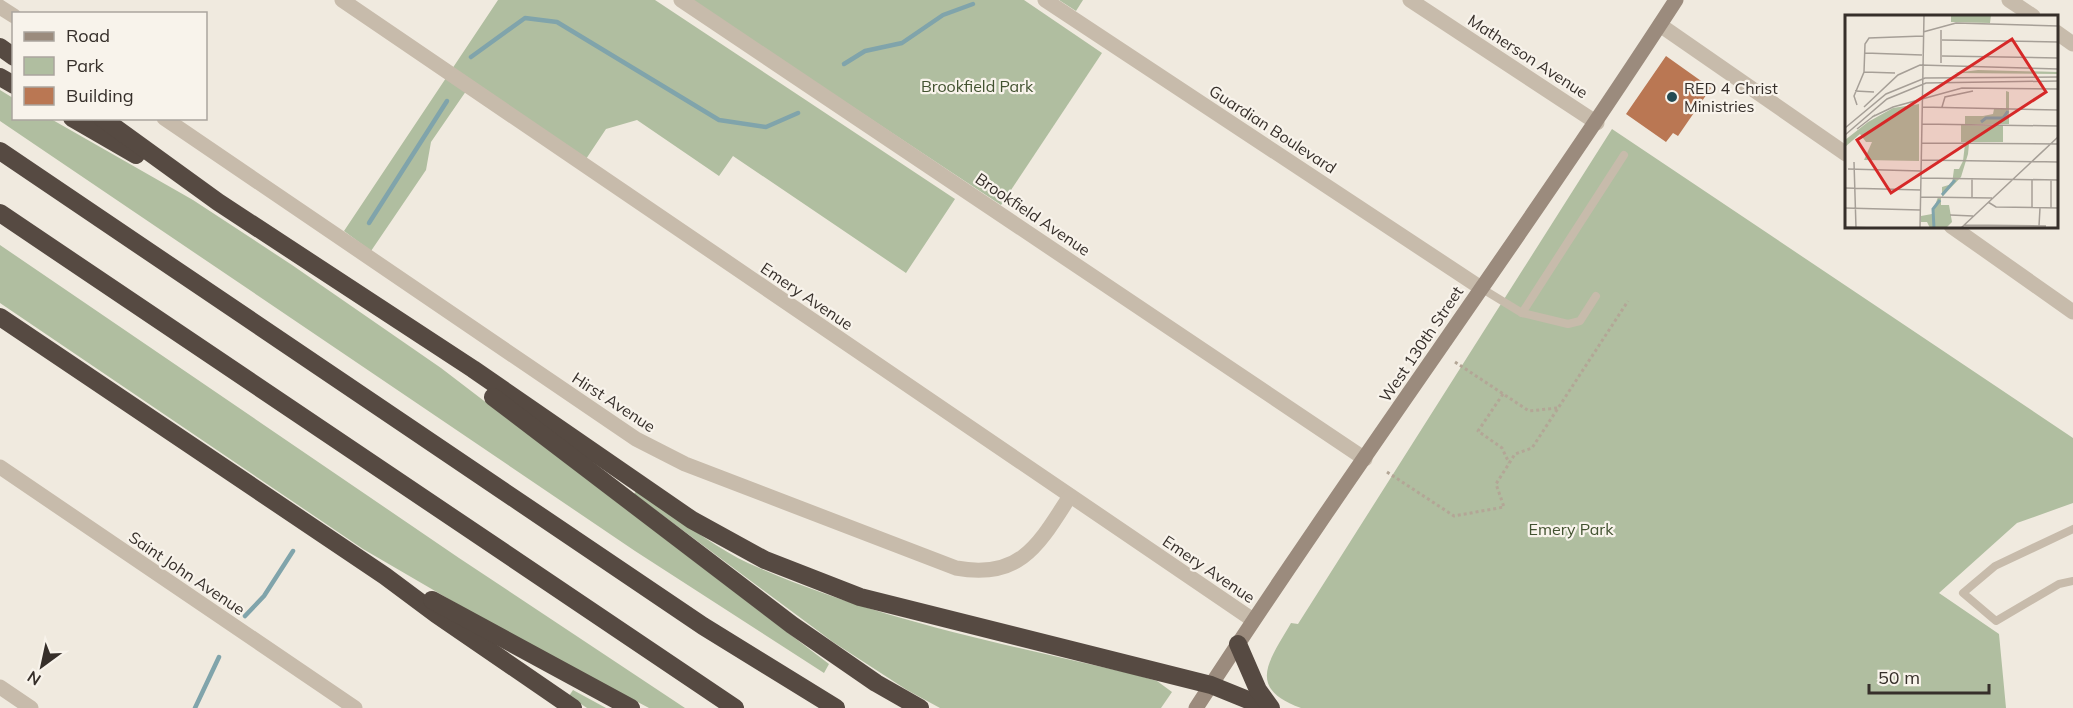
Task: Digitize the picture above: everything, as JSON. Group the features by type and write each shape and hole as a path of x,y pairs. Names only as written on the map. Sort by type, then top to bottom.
{"highway":[{"path":"75,120 218,202"},
{"path":"105,120 218,202 473,369 692,520 765,560 860,597 1211,685 1269,708"},
{"path":"0,152 703,626 836,708"},
{"path":"0,213 735,708"},
{"path":"373,305 792,625 876,683 920,708"},
{"path":"0,317 385,576 573,708"},
{"path":"385,576 631,708"},
{"path":"1238,644 1258,690 1269,708"}],"main road":[{"name":"West 130th Street","path":"1196,708 1253,620 1597,123 1676,0"}],"street":[{"name":"Emery Avenue","path":"342,0 1253,620"},
{"name":"Brookfield Avenue","path":"681,0 1365,459"},
{"name":"Guardian Boulevard","path":"1045,0 1481,288"},
{"name":"Matherson Avenue","path":"1410,0 1597,123"},
{"path":"2009,0 2032,15"},
{"path":"1660,25 1845,153"},
{"path":"2058,33 2073,44"},
{"name":"Hirst Avenue","path":"167,120 636,439 685,464 956,568 975,571 1000,568 1018,560 1037,547 1070,496"},
{"path":"1954,228 2073,312"},
{"name":"Saint John Avenue","path":"0,467 355,708"},
{"path":"0,687 31,708"}],"lane":[{"path":"1522,313 1624,155"},
{"path":"1481,288 1522,313 1568,324 1580,321 1596,296"},
{"path":"2073,529 1995,566 1963,593 1996,621 2059,584 2073,581"}],"path":[{"path":"1387,472 1454,516 1504,507 1496,484 1515,454 1532,448 1628,301"},
{"path":"1455,362 1529,411 1557,408"},
{"path":"1503,394 1478,431 1502,448 1509,463"}],"green space":[{"path":"498,0 655,0 955,199 906,273 733,156 719,176 637,120 606,129 586,159 473,81 431,142 426,170 371,251 344,231"},
{"name":"Brookfield Park","path":"691,0 1024,0 1102,53 1001,205"},
{"path":"1059,0 1083,0 1076,11"},
{"path":"0,90 12,97 12,120 53,120 193,200 292,265 441,368 829,664 824,673 635,551 0,121"},
{"name":"Emery Park","path":"1612,129 2073,438 2073,503 2017,523 1939,593 1999,634 2006,708 1301,708 1284,700 1273,691 1268,682 1267,672 1270,661 1291,623 1298,624"},
{"path":"0,245 459,558 685,708 649,708 502,630 363,549 0,303"},
{"path":"637,490 706,539 735,556 794,582 937,628 1133,674 1157,681 1172,692 1161,708 940,708 907,690 833,642 634,494"},
{"path":"573,690 606,708 587,708 569,696"}],"building":[{"name":"RED 4 Christ Ministries","path":"1666,56 1711,88 1678,136 1673,133 1666,142 1626,114"}],"waterway":[{"path":"844,64 865,51 902,43 943,15 973,4"},
{"path":"471,57 525,18 557,22 719,120 766,127 798,113"},
{"path":"369,223 447,101"},
{"path":"245,616 264,596 293,551"},
{"path":"195,708 219,657"}],"place":[{"name":"RED 4 Christ Ministries","path":"1672,97"}]}
